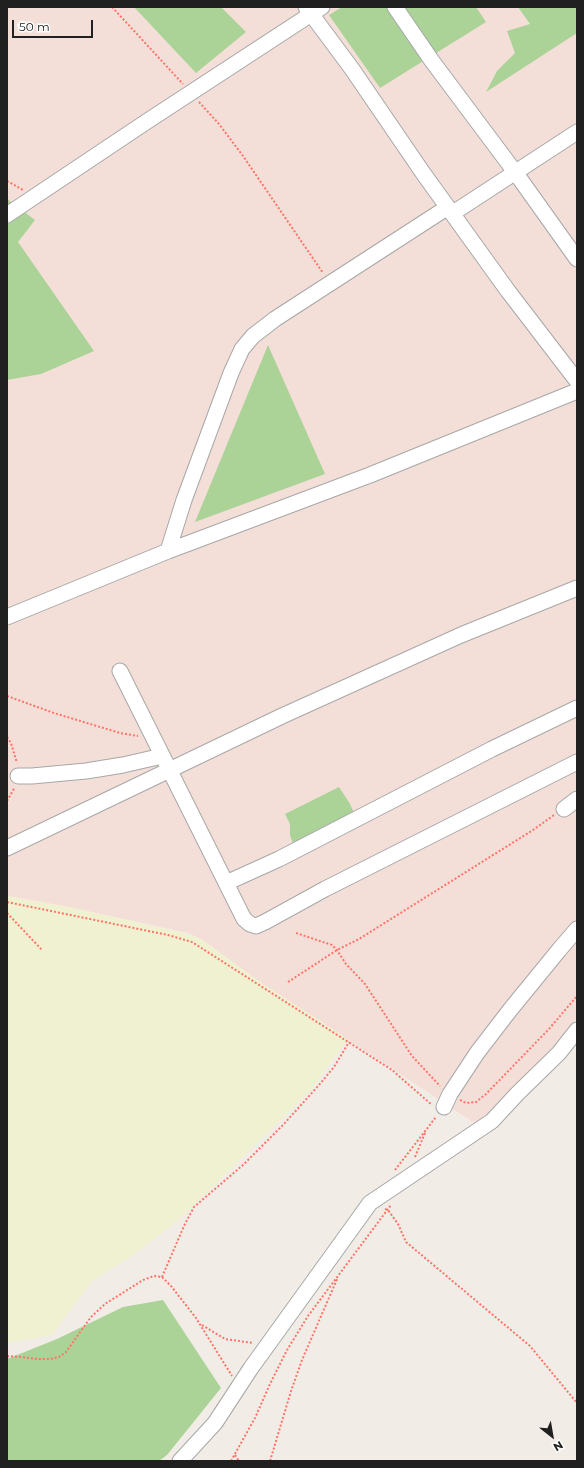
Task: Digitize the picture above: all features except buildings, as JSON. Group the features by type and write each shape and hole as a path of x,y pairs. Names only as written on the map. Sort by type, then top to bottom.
{"street":[{"path":"395,7 432,61 515,172 577,259"},
{"path":"7,216 313,9 423,173 508,291 577,381"},
{"path":"168,551 187,493 231,373 242,349 253,336 331,284 450,210 515,172 577,132"},
{"path":"7,617 168,551 370,475 577,391"},
{"path":"7,848 282,716 454,638 577,588"},
{"path":"120,671 244,919 250,924 256,926 325,889 577,762"},
{"path":"226,883 279,859 577,708"},
{"path":"18,776 86,771 123,765 162,756"},
{"path":"564,809 577,798"},
{"path":"444,1105 477,1053 558,950 577,930"},
{"path":"180,1461 215,1423 269,1344 370,1203 492,1121 559,1053 577,1030"}],"path":[{"path":"112,7 219,124 238,149 331,284"},
{"path":"7,181 34,197"},
{"path":"7,696 54,713 120,732 135,736 152,735"},
{"path":"288,982 337,950 359,939 527,834 564,809"},
{"path":"7,902 168,935 192,942 392,1070 431,1104 444,1105 476,1102 528,1052 577,996"},
{"path":"7,913 42,950"},
{"path":"296,933 332,946 337,950 346,964 365,984 412,1056 428,1075 444,1105"},
{"path":"162,1277 194,1207 243,1165 283,1125 334,1067 349,1042"},
{"path":"393,1173 444,1105"},
{"path":"414,1159 426,1130"},
{"path":"370,1203 388,1210 398,1224 406,1242 530,1346 577,1404"},
{"path":"231,1461 255,1418 287,1350 308,1316 392,1204"},
{"path":"270,1461 302,1360 340,1273 341,1266"},
{"path":"7,1356 37,1359 59,1357 66,1352 82,1328 105,1304 143,1280 154,1276 162,1277 171,1286 200,1324 239,1387"},
{"path":"200,1324 225,1339 269,1344"},
{"path":"235,1455 239,1461"}],"shaded area":[{"path":"7,7 577,7 577,1018 549,1052 519,1082 493,1112 476,1124 260,982 201,939 188,933 69,907 7,896"}],"green space":[{"path":"134,7 221,7 246,32 196,73"},
{"path":"342,7 476,7 486,22 380,88 329,15"},
{"path":"518,7 577,7 577,33 486,92 497,71 515,53 507,31 530,24"},
{"path":"7,199 35,220 18,242 94,351 41,374 7,380"},
{"path":"268,345 325,474 195,522"},
{"path":"339,787 355,815 294,847 290,835 290,824 285,814"},
{"path":"7,896 69,907 188,934 201,939 260,982 348,1039 311,1090 182,1217 139,1251 91,1282 52,1335 7,1343"},
{"path":"163,1300 221,1388 167,1455 159,1461 7,1461 7,1359 57,1339 123,1307"}]}
